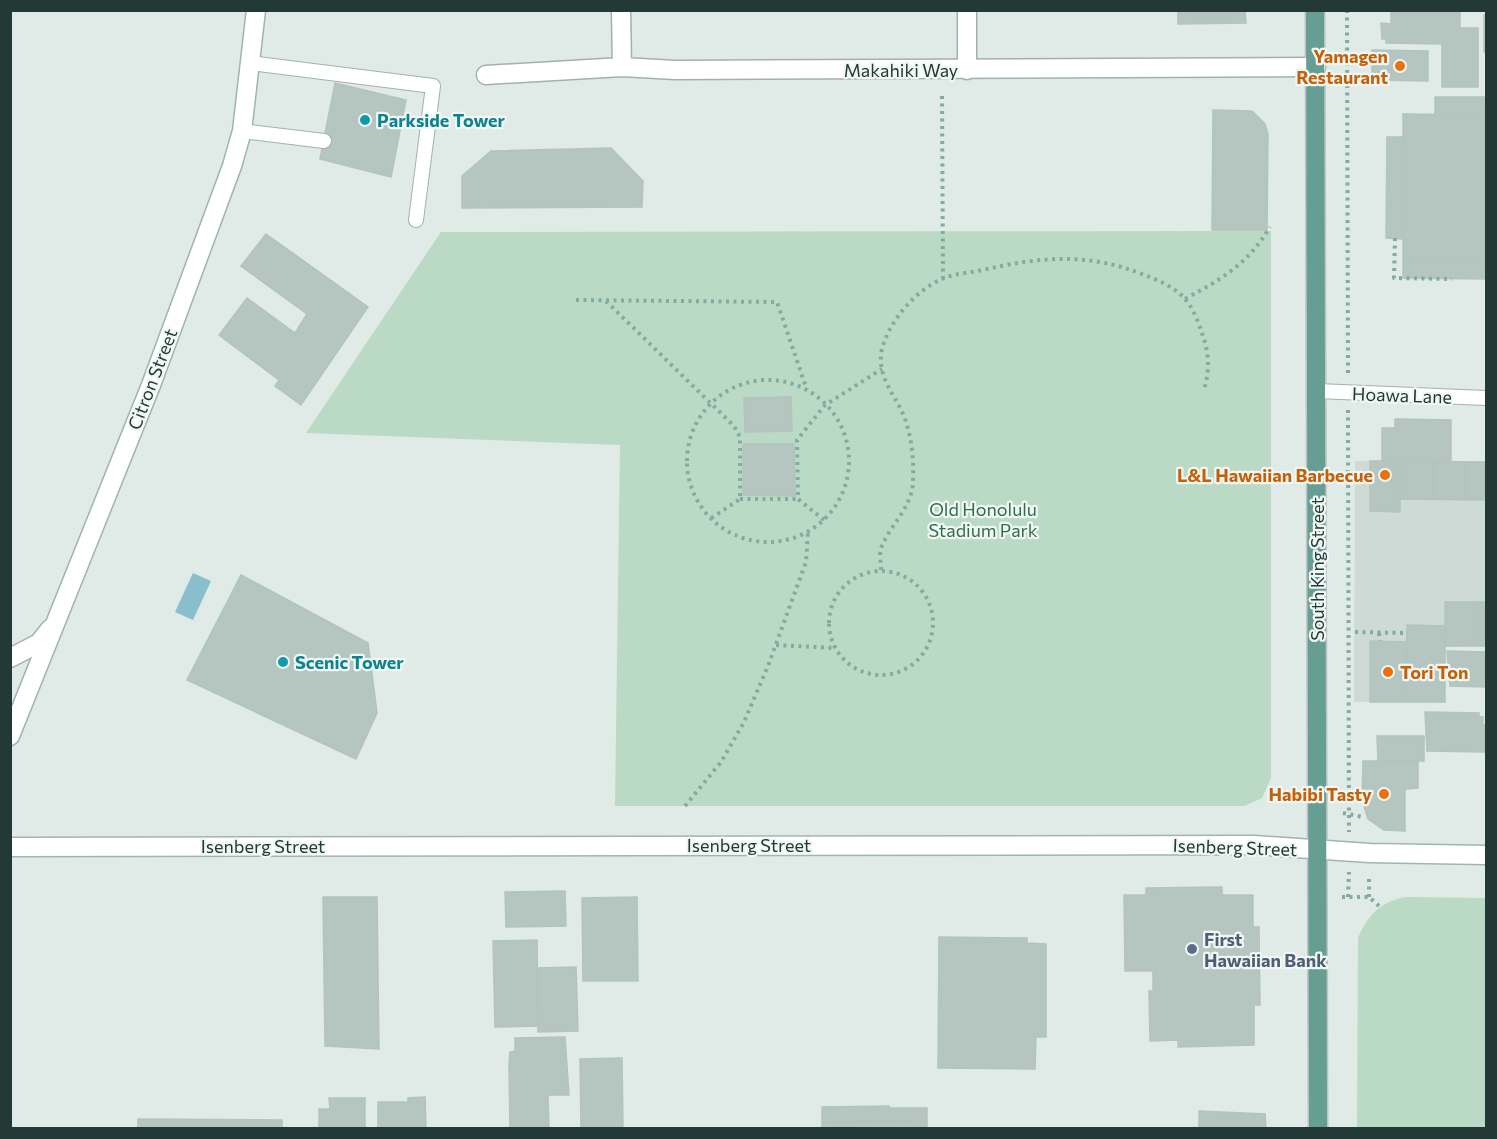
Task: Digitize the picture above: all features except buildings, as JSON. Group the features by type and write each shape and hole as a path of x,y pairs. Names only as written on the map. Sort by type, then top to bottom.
{"main road":[{"name":"South King Street","path":"1316,10 1318,1128"}],"street":[{"name":"Citron Street","path":"10,736 151,385 242,131 256,10"},
{"path":"621,10 622,67"},
{"path":"966,70 967,10"},
{"name":"Makahiki Way","path":"486,75 622,67 675,70 1316,67"},
{"path":"10,658 39,643 57,621"},
{"name":"Isenberg Street","path":"10,847 1254,845 1486,855"}],"lane":[{"path":"250,63 433,86 416,220"},
{"path":"242,131 324,141"},
{"name":"Hoawa Lane","path":"1317,391 1486,398"}],"path":[{"path":"942,96 943,278"},
{"path":"1185,299 1234,271 1249,258 1270,227"},
{"path":"1395,238 1394,278 1452,279"},
{"path":"881,570 880,550 909,498 913,468 912,444 904,418 894,394 883,379 883,348 906,307 922,291 943,278 1006,264 1065,258 1111,263 1158,280 1185,299 1197,319 1208,352 1209,368 1204,389"},
{"path":"576,300 777,302 807,390"},
{"path":"606,301 734,426 740,437 740,499"},
{"path":"798,499 797,440 825,405 882,369"},
{"path":"759,380 787,382 807,390 834,412 846,438 850,466 843,494 824,520 808,533 784,542 759,543 734,536 710,519 697,502 688,478 687,453 694,428 710,402 732,388 759,380"},
{"path":"710,519 740,499 798,499 824,520"},
{"path":"685,806 721,762 744,722 776,645 806,562 808,533"},
{"path":"881,570 906,577 924,593 932,610 934,628 929,645 919,660 904,671 887,676 870,675 853,668 835,648 828,624 831,608 838,592 850,581 865,573 881,570"},
{"path":"1355,632 1407,633"},
{"path":"1379,633 1380,642"},
{"path":"776,645 835,648"},
{"path":"1349,806 1349,831"},
{"path":"1342,813 1363,817"},
{"path":"1348,897 1349,875"},
{"path":"1369,875 1369,897"},
{"path":"1342,897 1369,897 1379,906"}],"shaded area":[{"path":"1355,461 1486,462 1486,646 1445,647 1445,702 1354,702"}],"green space":[{"name":"Old Honolulu Stadium Park","path":"1271,231 1271,778 1262,798 1244,806 615,806 620,445 306,433 441,232"},
{"path":"1406,897 1486,898 1486,1128 1357,1128 1358,938 1376,911 1389,902"}],"water":[{"path":"193,573 211,581 193,620 175,612"}],"place":[{"name":"Yamagen Restaurant","path":"1400,66"},
{"name":"Parkside Tower","path":"365,120"},
{"name":"L&L Hawaiian Barbecue","path":"1385,475"},
{"name":"Scenic Tower","path":"283,662"},
{"name":"Tori Ton","path":"1388,672"},
{"name":"Habibi Tasty","path":"1384,794"},
{"name":"First Hawaiian Bank","path":"1192,949"}]}
